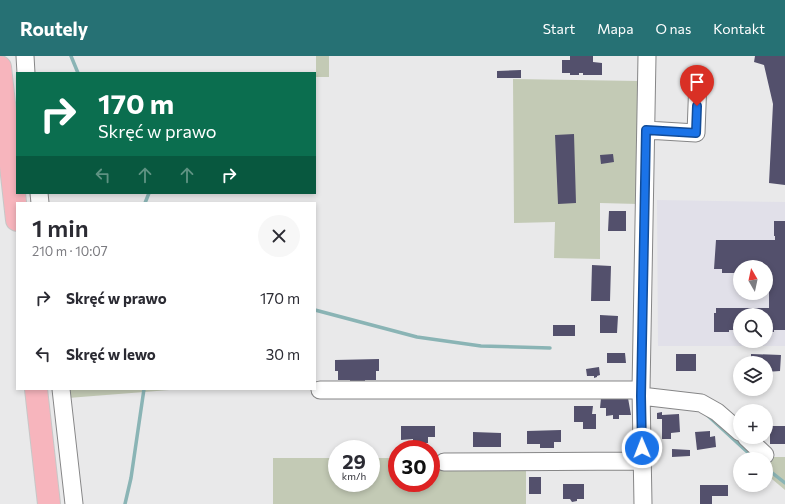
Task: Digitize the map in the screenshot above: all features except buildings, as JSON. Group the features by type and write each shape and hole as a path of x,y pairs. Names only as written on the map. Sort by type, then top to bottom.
{"main road":[{"path":"0,67 16,211"},
{"path":"36,390 49,504"}],"street":[{"path":"25,56 26,72"},
{"path":"643,504 641,393 647,56"},
{"path":"646,130 696,133 698,79"},
{"path":"61,390 74,504"},
{"path":"320,390 641,393 702,403 717,412 733,426"},
{"path":"753,444 762,452"},
{"path":"444,462 642,461"}],"shaded area":[{"path":"657,200 785,202 785,346 773,346 773,308 733,308 733,346 658,346"}],"green space":[{"path":"316,56 329,56 329,77 316,77"},
{"path":"513,79 639,81 638,204 600,203 600,259 554,258 555,222 514,223"},
{"path":"67,390 169,390 68,398"},
{"path":"773,457 785,457 785,490 773,480"},
{"path":"273,458 328,458 328,492 380,492 380,458 388,458 388,492 440,492 440,466 526,468 526,504 273,504"}],"waterway":[{"path":"71,56 78,72"},
{"path":"145,202 149,194"},
{"path":"316,310 417,337 481,346 550,348"},
{"path":"125,504 131,478 144,390"},
{"path":"706,414 747,452"},
{"path":"773,474 785,483"}],"route":[{"path":"642,448 641,396 646,130 696,133 697,106"}]}
